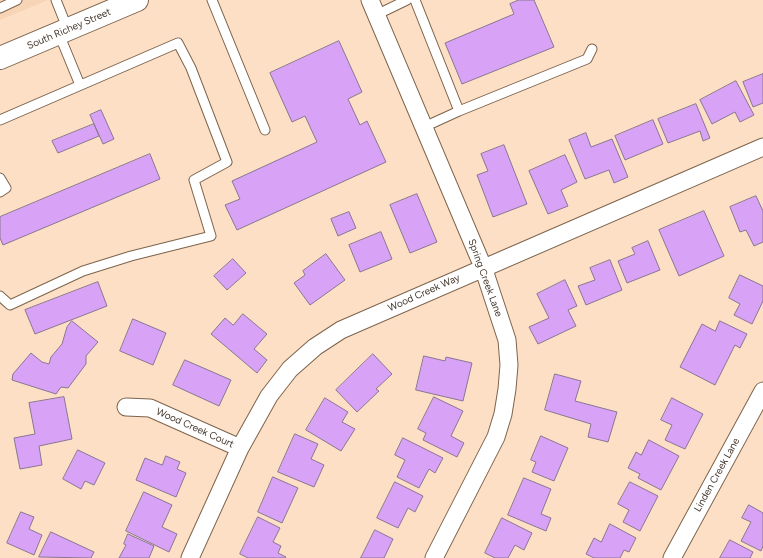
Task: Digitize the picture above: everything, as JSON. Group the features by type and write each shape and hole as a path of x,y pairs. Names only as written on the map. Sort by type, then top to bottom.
{"main road":[{"name":"South Richey Street","path":"0,58 137,0"}],"street":[{"name":"Spring Creek Lane","path":"373,7 483,267 507,340 509,365 507,389 503,414 496,437 434,558"},
{"name":"Wood Creek Way","path":"190,558 240,448 269,396 290,369 314,347 341,330 483,267 763,147"},
{"name":"Linden Creek Lane","path":"672,558 763,391"},
{"name":"Wood Creek Court","path":"126,407 150,408 240,448"}],"lane":[{"path":"0,8 17,0"},
{"path":"56,0 63,32 80,85"},
{"path":"212,0 265,130"},
{"path":"373,7 407,0"},
{"path":"415,0 459,111"},
{"path":"0,120 178,43 191,68 227,162 194,180 211,236 131,256 83,271 10,305 0,296"},
{"path":"424,127 459,111 587,59 592,49"},
{"path":"0,178 6,188 0,192"}],"shaded area":[{"path":"0,0 48,0 0,20"}],"building":[{"path":"519,0 534,0 554,47 462,84 445,43 514,14 510,4"},
{"path":"339,41 362,92 348,99 360,125 367,121 386,162 237,230 225,205 240,199 232,181 317,142 305,116 292,122 270,73"},
{"path":"763,74 763,103 753,107 743,82"},
{"path":"736,81 754,115 740,122 735,112 712,124 700,100"},
{"path":"696,104 710,138 703,141 700,131 668,143 658,119"},
{"path":"101,110 114,139 103,144 90,115"},
{"path":"653,120 663,144 625,160 615,136"},
{"path":"94,124 99,136 58,153 52,141"},
{"path":"586,133 591,147 612,139 628,177 614,183 609,170 585,179 569,140"},
{"path":"504,145 527,204 493,217 477,175 488,171 481,154"},
{"path":"150,154 160,179 3,245 0,238 0,217"},
{"path":"565,155 577,182 561,190 568,206 548,214 529,171"},
{"path":"417,194 437,242 410,253 390,205"},
{"path":"756,196 763,211 763,242 754,246 746,230 740,232 730,207"},
{"path":"704,211 724,256 679,276 659,230"},
{"path":"349,212 356,228 338,236 331,219"},
{"path":"381,232 392,259 360,272 349,245"},
{"path":"648,241 660,270 627,283 618,261 635,254 632,248"},
{"path":"326,254 345,280 310,305 294,283 305,275 303,271"},
{"path":"233,259 246,273 227,290 214,276"},
{"path":"610,260 622,290 586,305 578,286 595,280 590,268"},
{"path":"740,275 763,286 763,301 752,324 734,315 740,304 729,298"},
{"path":"565,280 577,306 568,310 576,326 538,344 529,327 549,318 537,294"},
{"path":"98,282 107,306 35,334 25,310"},
{"path":"243,314 267,334 254,349 267,360 257,373 211,334 225,318 233,325"},
{"path":"133,319 166,333 153,365 120,351"},
{"path":"72,321 98,342 86,356 86,364 68,388 61,387 56,394 12,380 13,374 31,353 42,362 49,364 51,357 62,344 67,327"},
{"path":"720,321 747,334 740,348 735,345 715,385 680,367 702,324 715,331"},
{"path":"373,354 392,374 376,389 379,391 357,412 336,390"},
{"path":"424,356 445,361 446,357 472,363 463,401 416,390"},
{"path":"185,360 231,380 219,406 173,385"},
{"path":"555,374 581,381 575,401 617,412 608,442 588,437 591,424 545,410"},
{"path":"64,397 72,439 39,446 42,465 20,469 14,438 35,434 29,403"},
{"path":"434,397 463,411 451,436 464,443 457,457 423,440 426,433 418,429"},
{"path":"325,398 348,412 342,422 355,429 341,451 306,430"},
{"path":"672,398 703,414 685,449 665,440 672,425 661,420"},
{"path":"295,434 318,444 311,459 324,465 314,487 278,472"},
{"path":"541,436 568,448 554,481 532,472 536,462 531,460"},
{"path":"403,438 443,458 435,473 429,469 419,488 397,477 405,460 395,455"},
{"path":"649,440 679,456 661,490 638,478 640,474 628,468 636,452 641,455"},
{"path":"78,450 105,463 94,485 85,481 81,489 63,479"},
{"path":"166,456 180,462 177,469 186,473 176,497 136,480 145,458 162,465"},
{"path":"273,477 298,488 282,523 258,512"},
{"path":"524,478 551,489 541,514 551,518 546,531 508,515"},
{"path":"395,482 423,496 415,512 408,508 398,528 377,518"},
{"path":"630,482 658,496 640,531 623,522 629,510 618,504"},
{"path":"144,492 172,505 162,527 177,534 169,552 126,531"},
{"path":"749,505 763,513 763,546 761,551 741,541 751,522 742,518"},
{"path":"21,512 34,517 29,529 42,535 34,555 7,543"},
{"path":"258,517 280,528 273,542 281,546 278,553 286,557 285,558 248,558 240,554"},
{"path":"502,518 532,533 524,550 515,545 508,558 495,558 485,553"},
{"path":"610,524 636,538 629,552 624,550 620,558 594,558 586,554 594,538 601,542"},
{"path":"375,530 393,539 384,558 361,558"},
{"path":"51,532 94,552 91,558 39,557"},
{"path":"128,534 154,546 149,558 119,558 126,545 124,544"},
{"path":"730,540 753,552 750,558 720,558"}]}
